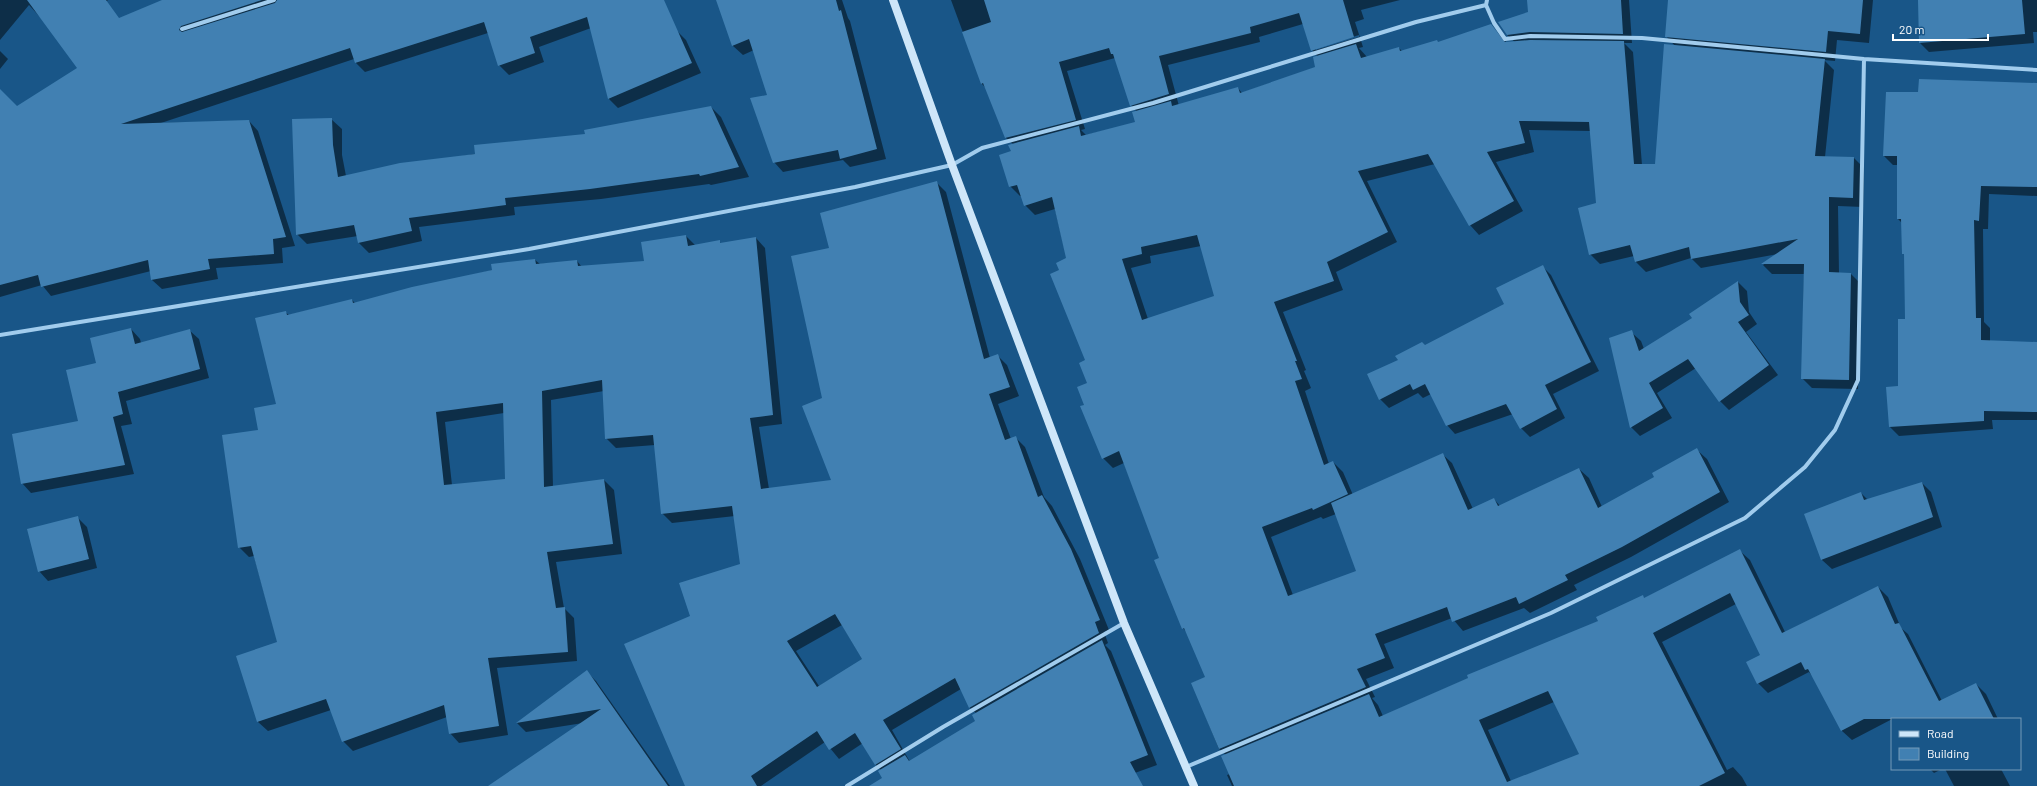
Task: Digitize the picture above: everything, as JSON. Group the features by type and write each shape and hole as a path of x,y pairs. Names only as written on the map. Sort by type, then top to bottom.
{"main road":[{"path":"893,0 952,165 1124,623 1194,786"}],"street":[{"path":"182,29 274,0"},
{"path":"0,335 530,249 855,188 952,165 982,148 1153,103 1486,2 1494,23 1504,38 1530,36 1642,38 1864,59 2037,70"},
{"path":"1186,767 1551,613 1745,518 1805,467 1835,430 1858,380 1864,59"},
{"path":"847,786 943,727 1124,623"}],"building":[{"path":"27,0 106,0 119,18 162,0 262,0 181,26 179,30 182,32 275,3 277,0 664,0 692,63 608,99 587,17 530,37 535,53 498,66 484,22 355,63 350,48 121,124 249,120 286,237 273,239 274,254 208,259 210,269 151,280 148,260 41,287 38,275 0,285 0,89 17,106 77,68"},
{"path":"716,0 836,0 839,11 841,10 877,149 840,159 838,150 773,163 750,98 767,95 749,39 732,46"},
{"path":"984,0 1343,0 1354,37 1311,51 1299,13 1250,27 1251,33 1159,56 1169,94 1130,106 1113,54 1111,54 1109,48 1059,62 1076,120 1005,138 983,83 981,84 962,32 991,22"},
{"path":"1527,0 1621,0 1623,34 1530,32 1507,35 1498,22 1528,12"},
{"path":"1668,0 1863,0 1860,34 1828,31 1826,52 1665,37"},
{"path":"1918,0 2022,0 2025,34 1919,43"},
{"path":"1491,24 1505,42 1530,40 1624,41 1634,164 1655,164 1664,44 1825,59 1815,156 1854,157 1853,198 1829,197 1829,272 1851,273 1849,380 1801,379 1804,264 1761,264 1798,239 1691,259 1689,247 1635,262 1630,245 1589,255 1578,208 1596,203 1589,122 1519,121 1525,143 1487,152 1514,201 1469,226 1428,154 1358,171 1388,232 1327,262 1334,281 1274,302 1297,361 1295,361 1302,379 1295,381 1324,465 1333,461 1348,494 1313,510 1312,508 1262,527 1288,596 1356,571 1331,503 1443,453 1468,510 1494,498 1498,506 1579,468 1598,508 1654,477 1652,473 1697,448 1720,492 1622,547 1565,575 1568,580 1519,604 1516,597 1452,622 1447,607 1375,634 1385,658 1357,669 1366,687 1219,749 1191,683 1205,677 1184,628 1182,629 1154,560 1159,558 1119,451 1102,459 1080,406 1084,405 1077,387 1087,383 1079,363 1085,360 1050,274 1059,270 1056,263 1066,258 1052,197 1024,206 1017,185 1009,187 999,155 1011,151 1008,145 1079,126 1081,136 1135,122 1132,112 1171,101 1172,106 1238,87 1240,93 1315,67 1313,57 1356,44 1361,58 1399,47 1400,51 1437,40 1438,42","holes":["1197,235 1214,296 1142,320 1122,259 1142,254 1141,247"]},
{"path":"1919,79 2037,83 2037,187 1981,186 1979,221 1974,220 1976,318 1981,318 1981,340 2037,342 2037,412 1984,411 1984,421 1889,427 1886,387 1898,386 1898,319 1905,319 1904,254 1902,254 1901,219 1897,219 1897,156 1883,156 1886,92 1918,92"},
{"path":"711,106 739,167 700,176 699,174 590,189 505,198 506,205 409,218 412,231 358,243 354,225 296,235 292,119 332,118 333,145 338,177 400,163 475,154 474,145 585,134 584,130"},
{"path":"937,181 984,359 998,354 1010,387 989,394 1005,440 1016,436 1038,497 1042,495 1071,549 1100,620 1095,622 1099,633 969,708 955,678 883,720 901,749 875,765 855,733 829,750 817,731 751,776 757,786 685,786 624,644 690,616 679,583 740,564 732,506 661,514 653,435 605,439 602,380 542,391 544,487 604,479 613,544 547,552 556,608 565,607 568,652 488,658 499,726 449,734 444,705 342,742 326,699 257,722 236,656 277,642 251,546 238,548 222,435 258,430 254,408 276,404 255,318 286,311 287,315 352,299 353,303 412,287 492,270 491,264 535,259 536,264 577,260 578,266 644,261 641,242 686,235 688,246 720,240 720,243 756,237 773,415 750,418 761,489 831,480 802,406 822,398 791,256 829,248 820,213","holes":["503,403 505,479 444,485 436,412","835,614 862,659 817,687 787,641"]},
{"path":"1543,265 1591,362 1545,385 1557,409 1520,429 1506,404 1446,426 1425,384 1413,390 1410,384 1379,400 1367,374 1398,360 1395,356 1422,342 1425,345 1504,304 1496,288"},
{"path":"1738,281 1740,302 1749,315 1738,322 1769,365 1719,402 1688,359 1649,383 1663,408 1630,428 1609,338 1632,330 1639,351 1692,318 1689,314"},
{"path":"131,328 135,344 190,329 200,369 118,392 123,414 113,417 125,465 21,484 12,434 78,421 66,370 96,363 90,338"},
{"path":"1922,482 1933,517 1821,560 1804,514 1861,492 1864,500"},
{"path":"78,516 89,559 38,572 27,529"},
{"path":"1740,549 1782,633 1878,586 1895,624 1899,623 1939,701 1976,683 1994,718 1864,719 1841,731 1808,669 1805,670 1801,662 1757,684 1746,662 1760,655 1730,593 1653,633 1725,773 1699,786 1234,786 1221,756 1369,694 1379,717 1468,678 1467,675 1598,621 1596,617 1643,595 1644,598","holes":["1548,691 1579,754 1507,782 1479,720"]},
{"path":"1102,640 1148,755 1130,762 1143,786 869,786 882,778 878,771 905,755 909,761 975,721 972,715"},
{"path":"587,670 668,786 488,786 601,709 516,723"}]}
